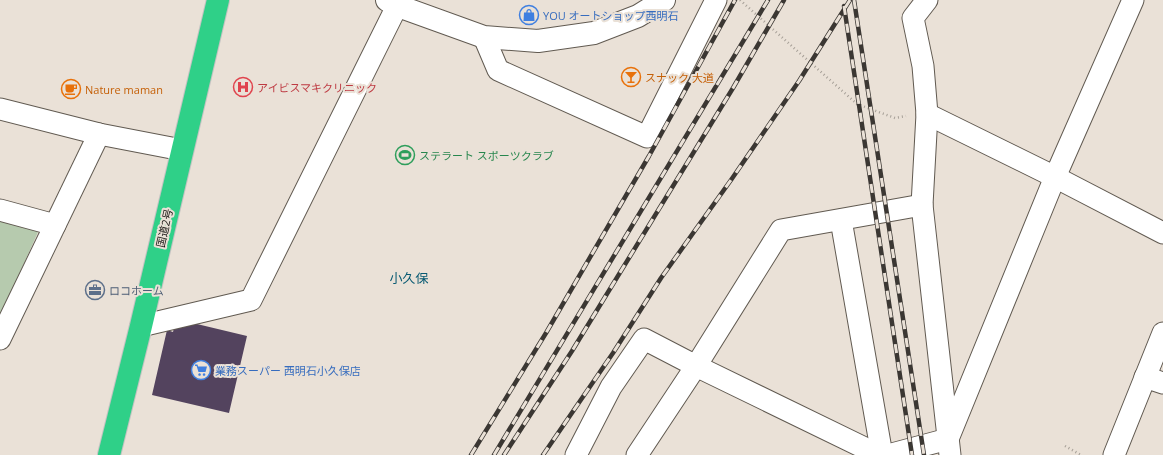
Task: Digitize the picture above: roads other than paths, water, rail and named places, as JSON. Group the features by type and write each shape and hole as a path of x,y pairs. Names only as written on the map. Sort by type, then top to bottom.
{"highway":[{"name":"国道2号","path":"109,455 218,0"}],"street":[{"path":"141,326 251,300 395,2 484,38 538,41 594,33 638,16 664,0"},
{"path":"484,38 498,70 647,137 716,0"},
{"path":"927,0 913,18 923,66 927,114 922,205 949,447"},
{"path":"949,447 1055,177 1133,0"},
{"path":"0,109 99,134 182,150"},
{"path":"927,114 1055,177 1163,233"},
{"path":"3,326 55,225 99,134"},
{"path":"637,455 696,366 781,230 922,205"},
{"path":"0,210 55,225"},
{"path":"841,220 880,455"},
{"path":"1114,455 1154,380 1163,333"},
{"path":"576,455 611,387 644,339 696,366 880,455"},
{"path":"888,455 949,447"}],"railway":[{"path":"471,455 546,333 649,156 735,0"},
{"path":"494,455 768,0"},
{"path":"504,455 572,351 733,88 784,0"},
{"path":"543,455 613,353 661,278 799,81 850,0"},
{"path":"854,0 924,455"},
{"path":"844,6 912,455"}],"place":[{"name":"YOU オートショップ西明石","path":"529,15"},
{"name":"スナック 大道","path":"631,77"},
{"name":"アイビスマキクリニック","path":"243,87"},
{"name":"Nature maman","path":"71,89"},
{"name":"ステラート スポーツクラブ","path":"405,155"},
{"name":"ロコホーム","path":"95,290"},
{"name":"業務スーパー 西明石小久保店","path":"201,370"}],"district":[{"name":"小久保","path":"409,278"}]}
